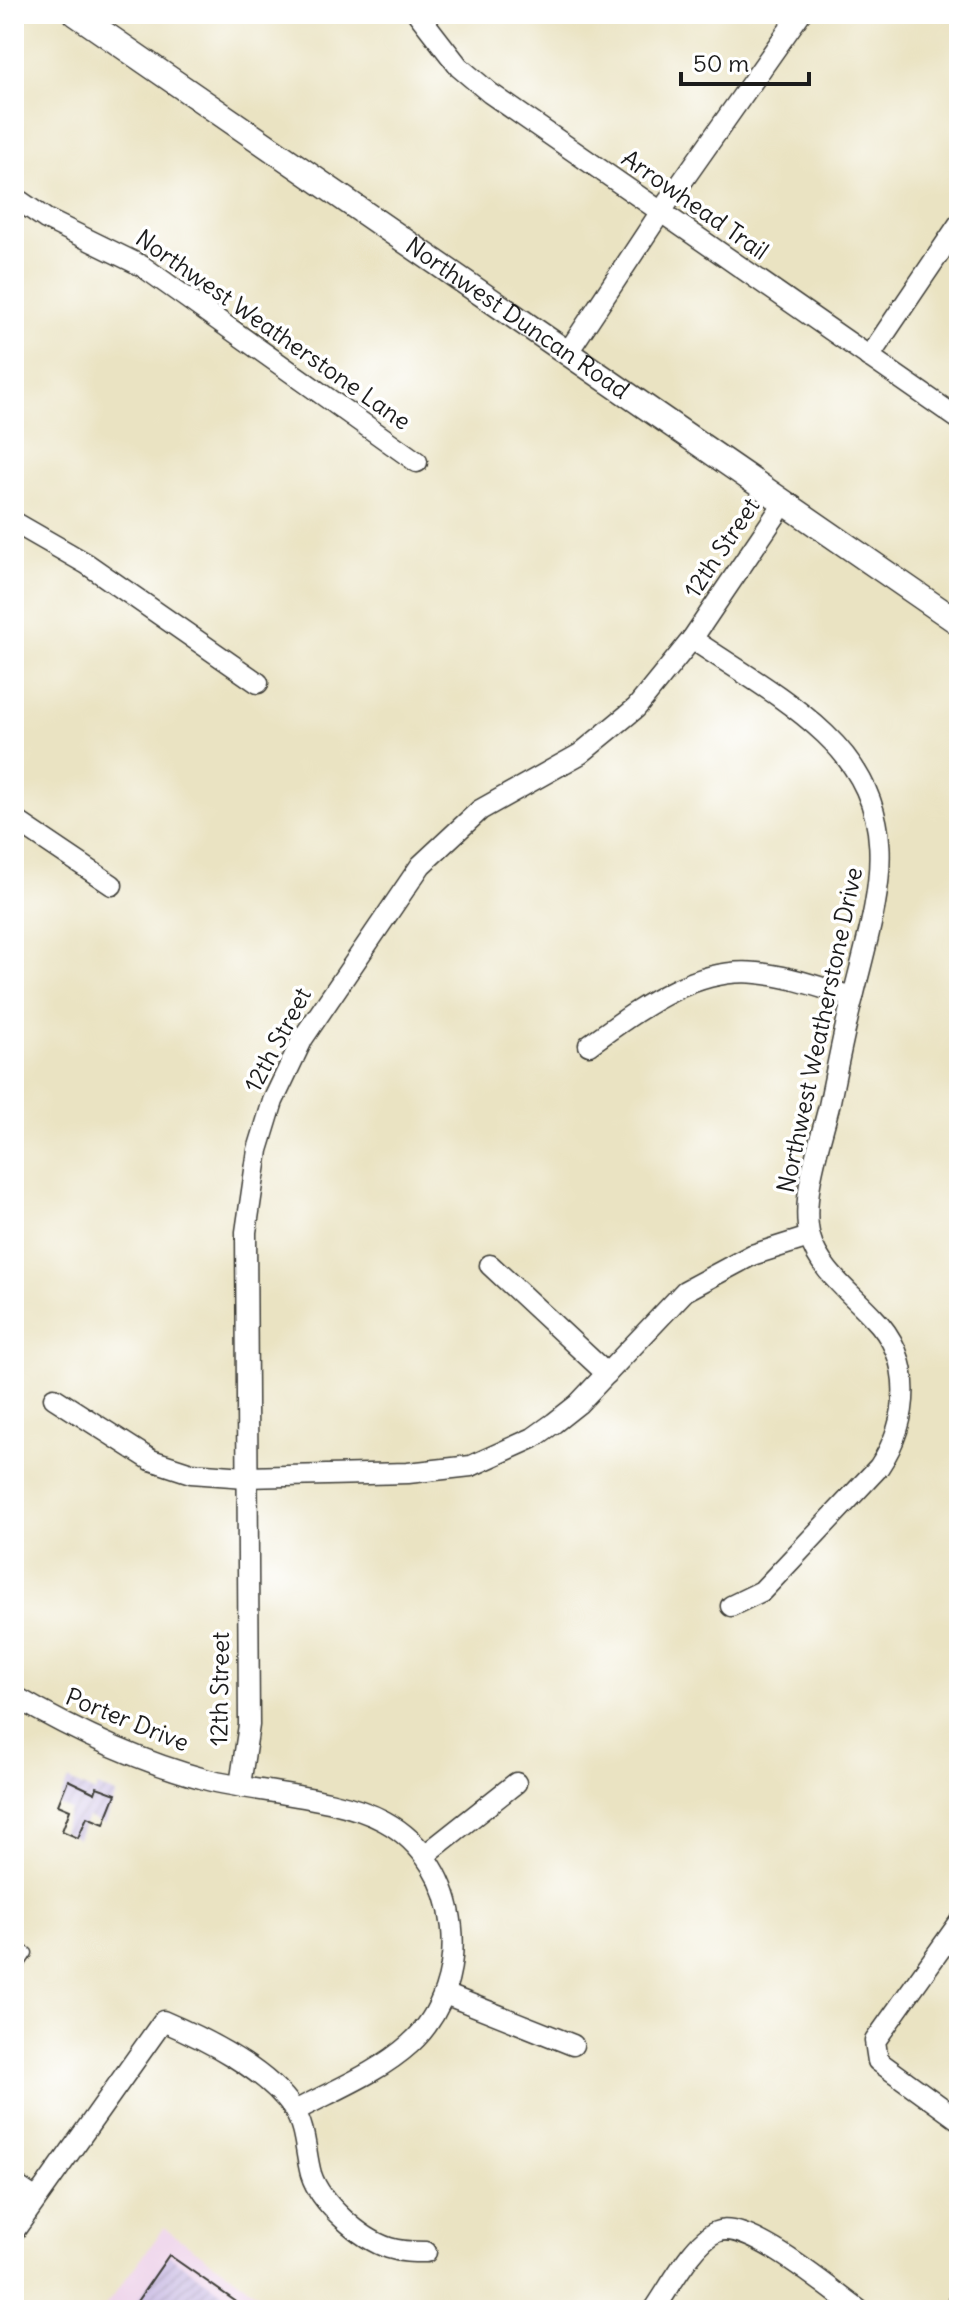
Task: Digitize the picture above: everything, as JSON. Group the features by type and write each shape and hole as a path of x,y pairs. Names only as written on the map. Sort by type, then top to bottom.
{"street":[{"name":"Northwest Duncan Road","path":"76,14 959,623"},
{"name":"Arrowhead Trail","path":"418,14 459,67 490,93 959,419"},
{"path":"568,352 660,213 800,14"},
{"name":"Northwest Weatherstone Lane","path":"14,197 46,219 142,266 417,462"},
{"path":"869,357 959,224"},
{"name":"12th Street","path":"240,1785 249,1725 246,1232 249,1198 269,1110 303,1038 421,865 480,810 580,754 614,729 661,680 692,639 784,503"},
{"path":"14,522 87,564 258,683"},
{"name":"Northwest Weatherstone Drive","path":"692,639 806,717 827,736 865,788 882,843 875,911 810,1184 809,1237"},
{"path":"14,819 112,885"},
{"path":"589,1045 660,998 691,983 720,975 754,973 798,981 853,997"},
{"path":"54,1398 151,1460 191,1473 246,1477 408,1473 471,1466 533,1438 578,1404 685,1291 752,1255 809,1237 823,1262 877,1320 894,1344 905,1397 902,1421 893,1446 879,1467 762,1591 731,1606"},
{"path":"490,1265 607,1374"},
{"name":"Porter Drive","path":"14,1696 115,1747 208,1780 366,1812 398,1830 425,1855 439,1879 453,1930 452,1965 445,1994 410,2045 391,2059 295,2111"},
{"path":"425,1855 516,1783"},
{"path":"959,1923 868,2055 959,2120"},
{"path":"445,1994 573,2045"},
{"path":"14,2231 163,2021 187,2031 263,2077 295,2111 303,2130 313,2179 337,2214 385,2247 426,2252"},
{"path":"14,2184 36,2199"},
{"path":"654,2310 702,2242 717,2232 736,2229 758,2239 859,2310"},
{"path":"953,2310 959,2301"}],"lane":[{"path":"14,1972 27,1953"}],"shaded area":[{"path":"164,2228 280,2310 102,2310"}],"building":[{"path":"68,1780 95,1793 97,1787 116,1794 104,1824 87,1817 78,1838 62,1831 70,1810 58,1805"},
{"path":"169,2255 235,2301 228,2310 131,2310"}]}
